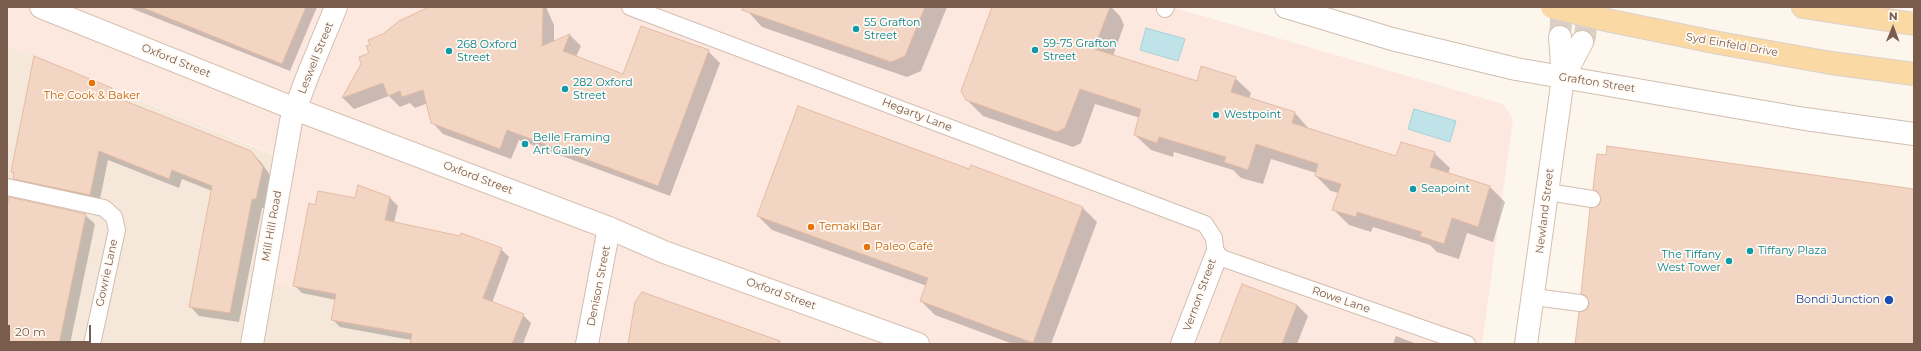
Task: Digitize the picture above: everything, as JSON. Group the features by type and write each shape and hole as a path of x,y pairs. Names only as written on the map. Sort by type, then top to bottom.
{"main road":[{"name":"Syd Einfeld Drive","path":"1552,7 1611,21 1719,43 1831,63 1914,74"},
{"path":"1803,7 1914,24"}],"street":[{"name":"Oxford Street","path":"41,7 295,108 610,228 664,252 918,344"},
{"name":"Leswell Street","path":"295,108 336,7"},
{"name":"Grafton Street","path":"1298,9 1392,39 1563,78 1603,83 1805,119 1914,134"},
{"name":"Newland Street","path":"1526,344 1534,297 1563,78 1560,37"},
{"name":"Newland Street","path":"1563,78 1582,42"},
{"name":"Mill Hill Road","path":"252,344 291,121 295,108"},
{"name":"Denison Street","path":"587,344 610,228"},
{"name":"Vernon Street","path":"1182,344 1216,256"}],"lane":[{"name":"Hegarty Lane","path":"630,7 1204,224"},
{"name":"Gowrie Lane","path":"7,188 104,208 114,217 117,230 92,344"},
{"path":"1548,192 1592,199"},
{"name":"Vernon Street","path":"1204,224 1214,238 1216,256"},
{"name":"Rowe Lane","path":"1216,256 1467,344"},
{"path":"1534,297 1580,303"}],"shaded area":[{"path":"7,7 1172,7 1503,104 1513,119 1482,344 408,344 409,336 330,321 333,296 270,284 294,163 7,46"},
{"path":"7,46 295,164 334,296 330,321 409,336 408,344 7,344"}],"water":[{"path":"1146,28 1185,39 1178,61 1140,50"},
{"path":"1414,109 1456,121 1450,142 1408,129"}],"building":[{"path":"141,7 306,7 282,64"},
{"path":"429,7 543,7 542,46 570,34 563,51 623,74 641,26 709,50 658,186 507,130 500,149 431,123 423,90 402,97 400,91 388,96 383,83 342,98 361,64 359,57 369,53 366,46 370,45 368,40 383,34 399,21"},
{"name":"55 Grafton Street","path":"743,7 925,7 905,56 891,62 742,10"},
{"path":"992,7 1110,7 1094,49 1197,81 1201,66 1236,77 1231,92 1295,112 1292,123 1396,156 1401,142 1435,152 1430,167 1490,186 1478,227 1452,218 1444,244 1420,236 1422,232 1357,212 1356,217 1332,210 1341,184 1315,176 1318,164 1256,144 1248,170 1224,162 1226,157 1159,137 1157,143 1134,135 1141,109 1080,89 1065,128 1057,132 966,100 961,91"},
{"path":"34,56 112,88 110,95 251,151 263,167 256,199 252,199 230,313 189,307 212,186 172,170 169,179 99,151 90,195 13,179 14,173 11,172"},
{"path":"798,106 969,169 971,165 1083,207 1033,343 920,301 928,278 757,216"},
{"name":"Tiffany Plaza","path":"1607,146 1914,189 1914,344 1575,344 1579,312 1587,309 1589,304 1586,296 1581,294 1590,208 1599,205 1601,200 1598,192 1593,189 1597,154 1606,155"},
{"path":"358,185 390,197 385,220 460,236 461,233 502,248 483,298 524,314 512,344 410,344 412,334 331,320 336,294 293,286 309,203 315,205 318,191 355,198"},
{"path":"9,197 86,214 59,344 7,344 7,206"},
{"path":"1242,284 1297,305 1282,344 1219,344"},
{"path":"642,292 780,341 780,344 628,344 635,302"}],"tunnel":[{"path":"1560,37 1562,7"},
{"path":"1582,42 1585,37 1588,7"}],"place":[{"name":"55 Grafton Street","path":"856,29"},
{"name":"59-75 Grafton Street","path":"1035,50"},
{"name":"268 Oxford Street","path":"449,51"},
{"name":"The Cook & Baker","path":"92,83"},
{"name":"282 Oxford Street","path":"565,89"},
{"name":"Westpoint","path":"1216,115"},
{"name":"Belle Framing Art Gallery","path":"525,144"},
{"name":"Seapoint","path":"1413,189"},
{"name":"Temaki Bar","path":"811,227"},
{"name":"Paleo Café","path":"867,247"},
{"name":"Tiffany Plaza","path":"1750,251"},
{"name":"The Tiffany West Tower","path":"1729,261"},
{"name":"Bondi Junction","path":"1889,300"}]}
